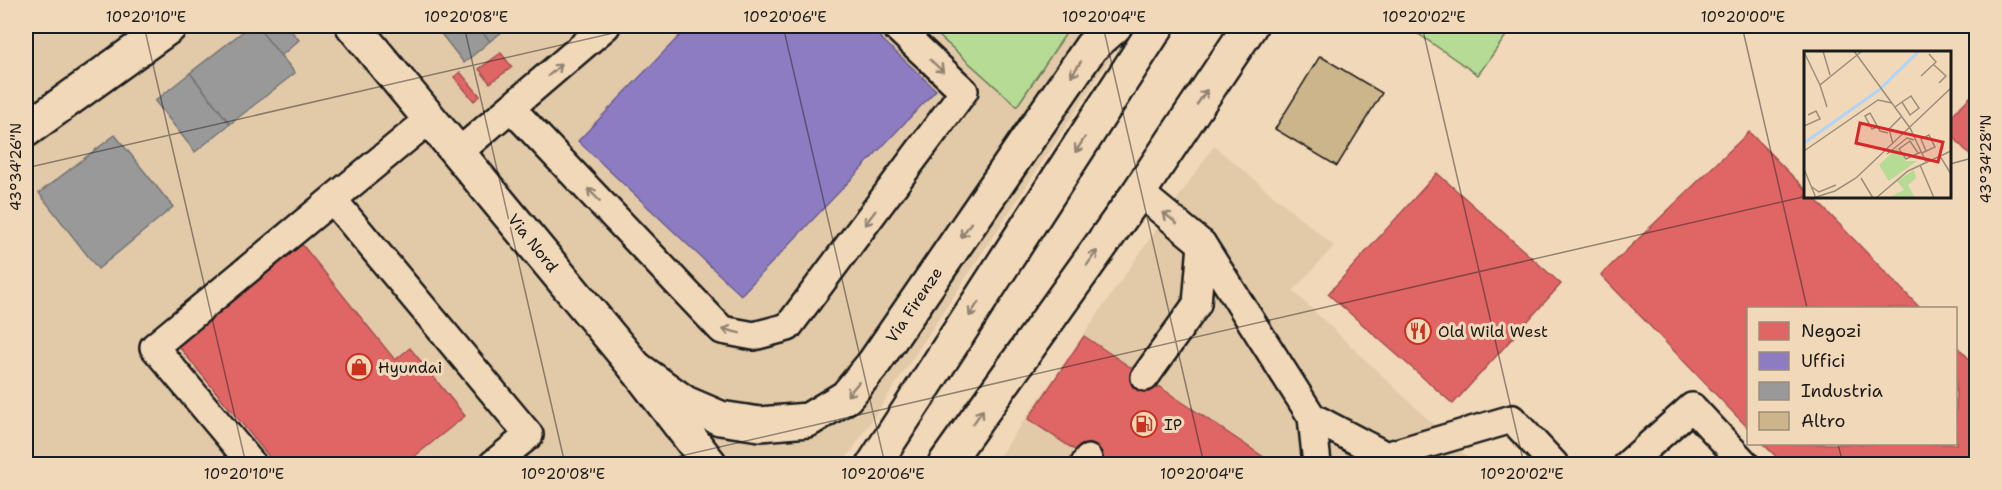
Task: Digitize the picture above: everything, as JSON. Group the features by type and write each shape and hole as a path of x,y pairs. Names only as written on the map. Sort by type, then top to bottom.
{"street":[{"path":"26,130 170,26"},
{"name":"Via Nord","path":"353,26 636,368 710,465"},
{"name":"Via Firenze","path":"636,368 685,403 720,418 760,424 808,420 846,397 874,363 1091,47 1114,26"},
{"path":"874,465 1157,26"},
{"path":"945,465 1139,192 1250,26"}],"lane":[{"path":"459,152 606,26"},
{"path":"503,114 723,330 754,336 788,327 964,91 894,26"},
{"path":"252,465 154,347 431,118"},
{"path":"1139,192 1202,244 1312,417 1317,465"},
{"path":"333,200 529,435 493,465"},
{"path":"1145,377 1197,304 1202,244"},
{"path":"1628,465 1692,407 1745,465"},
{"path":"1312,417 1386,456 1512,419 1554,465"}],"shaded area":[{"path":"26,26 1132,26 843,464 26,464"},
{"path":"1214,146 1334,246 1293,291 1475,464 994,464"}],"green space":[{"path":"928,26 1071,26 1017,106"},
{"path":"1407,26 1513,26 1478,75"}],"building: Negozi":[{"path":"501,53 512,67 490,83 479,69"},
{"path":"460,72 480,96 474,101 454,77"},
{"path":"1976,91 1976,162 1951,134 1951,116"},
{"path":"1749,132 1804,188 1804,198 1814,198 1919,307 1747,307 1747,427 1601,275"},
{"path":"1437,173 1561,284 1453,404 1328,294"},
{"path":"300,242 395,360 410,348 465,416 405,464 275,464 176,343"},
{"path":"1084,336 1274,464 1096,464 1028,419"},
{"path":"1957,346 1976,366 1976,464 1784,464 1764,445 1957,445"}],"building: Uffici":[{"path":"689,26 868,26 936,90 741,295 578,141"}],"building: Industria":[{"path":"250,26 257,26 295,73 230,124 190,73"},
{"path":"257,26 287,26 299,40 281,56"},
{"path":"435,26 491,26 482,32 490,41 464,63"},
{"path":"491,26 503,26 506,29 490,41 482,32"},
{"path":"190,73 230,124 195,152 155,101"},
{"path":"115,135 173,207 98,269 39,193"}],"building: Altro":[{"path":"1320,56 1382,93 1337,166 1275,129"}],"place":[{"name":"Old Wild West","path":"1418,331"},
{"name":"Hyundai","path":"359,367"},
{"name":"IP","path":"1144,424"}]}
